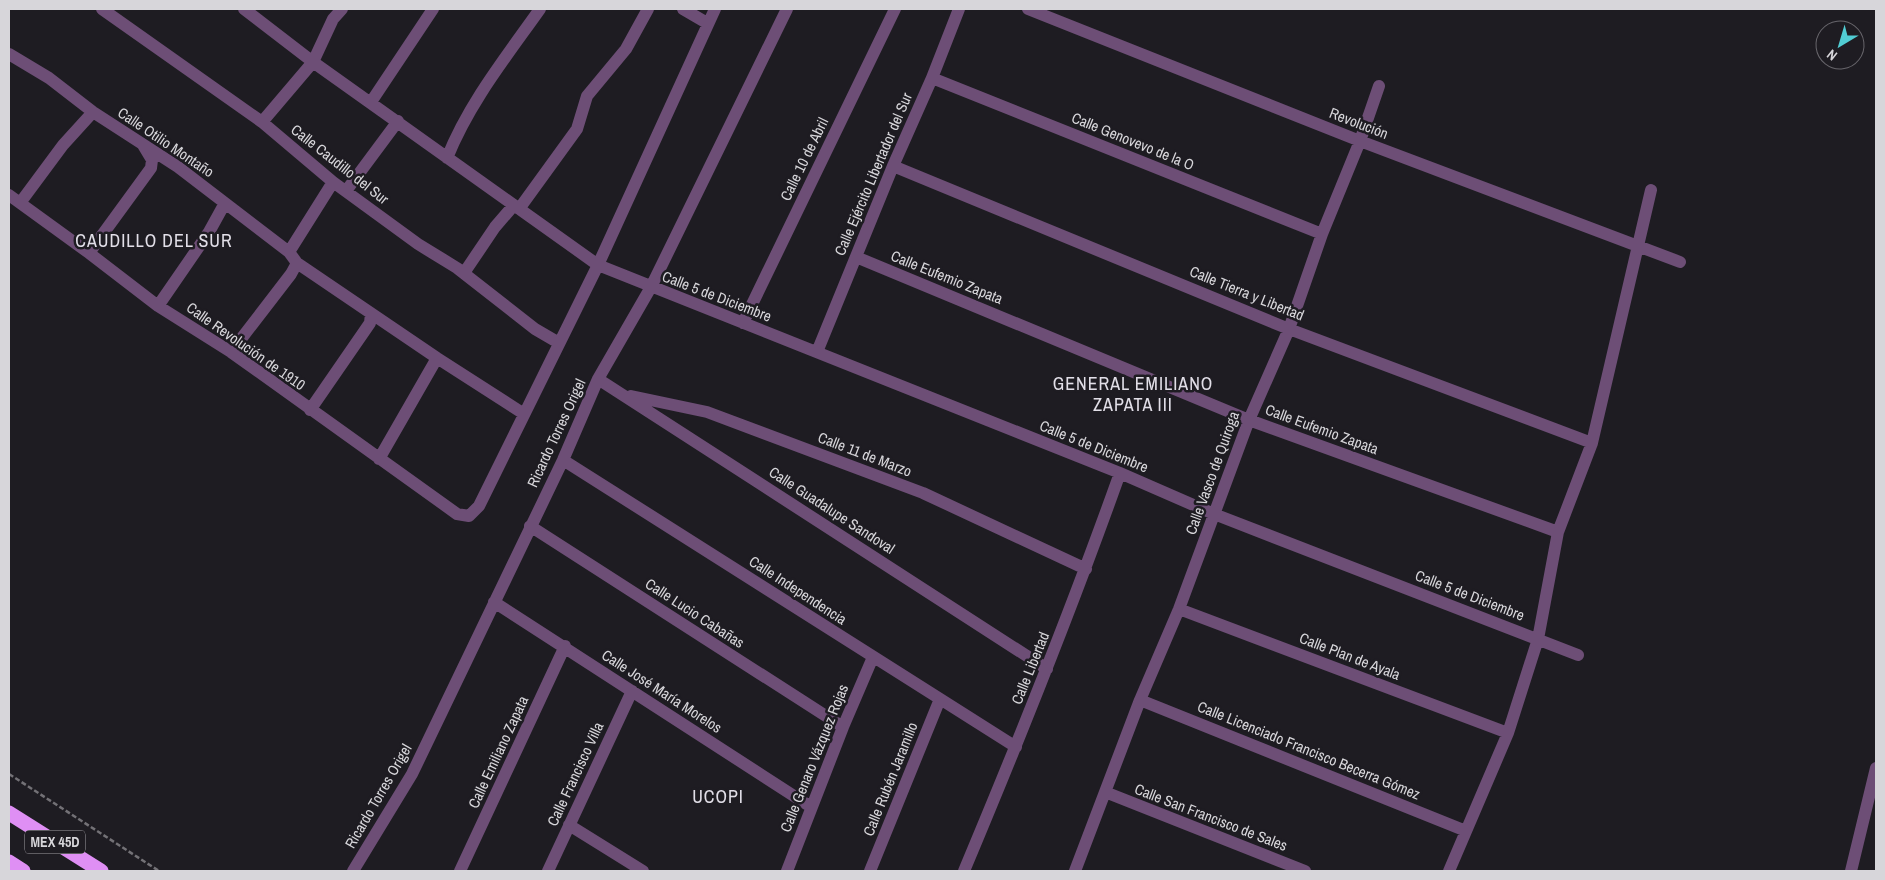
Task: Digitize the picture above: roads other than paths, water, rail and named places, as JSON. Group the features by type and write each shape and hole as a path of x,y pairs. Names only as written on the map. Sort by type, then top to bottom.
{"highway":[{"name":"MEX 45D","path":"9,813 101,871"},
{"name":"MEX 45D","path":"9,862 23,871"}],"street":[{"name":"Calle Caudillo del Sur","path":"102,9 262,122 333,182 418,244 464,273 535,329 560,343"},
{"name":"Calle 5 de Diciembre","path":"244,9 313,62 598,265 1120,473 1214,514 1578,655"},
{"path":"262,122 313,62 333,19 342,9"},
{"path":"370,102 433,9"},
{"path":"448,158 454,140 476,100 540,9"},
{"path":"464,273 495,227 517,207 577,129 587,96 626,49 648,9"},
{"path":"683,9 707,23"},
{"path":"524,414 598,265 714,9"},
{"name":"Ricardo Torres Origel","path":"353,871 412,774 563,460 598,379 651,287 787,9"},
{"name":"Calle 10 de Abril","path":"743,322 895,9"},
{"name":"Calle Ejército Libertador del Sur","path":"817,352 959,9"},
{"name":"Revolución","path":"1028,9 1360,141 1680,262"},
{"name":"Calle Otilio Montaño","path":"9,57 48,78 93,112 178,167 289,252 297,263 437,358 524,414"},
{"name":"Calle Genovevo de la O","path":"932,78 1322,234"},
{"name":"Calle Vasco de Quiroga","path":"1075,871 1140,700 1179,609 1249,420 1289,329 1322,234 1360,141 1379,86"},
{"path":"20,203 63,144 93,112"},
{"path":"346,191 398,122"},
{"path":"89,252 151,168 152,160 142,143"},
{"name":"Calle Tierra y Libertad","path":"893,166 1289,329 1592,443"},
{"path":"289,252 333,182"},
{"path":"1449,871 1508,734 1538,639 1558,532 1592,443 1651,190"},
{"name":"Calle Revolución de 1910","path":"9,195 89,252 158,306 231,352 457,514 470,516 479,506 524,414"},
{"path":"158,306 210,232 225,203"},
{"name":"Calle Eufemio Zapata","path":"856,257 1249,420 1558,532"},
{"path":"231,352 291,274 297,263"},
{"path":"310,410 370,323 371,313"},
{"path":"379,459 437,358"},
{"name":"Calle Guadalupe Sandoval","path":"598,379 624,394 1047,669"},
{"name":"Calle 11 de Marzo","path":"624,394 707,412 922,493 1086,569"},
{"name":"Calle Independencia","path":"563,460 1016,747"},
{"name":"Calle Libertad","path":"964,871 1047,669 1086,569 1120,473"},
{"name":"Calle Lucio Cabañas","path":"530,526 843,727"},
{"name":"Calle José María Morelos","path":"494,602 565,646 811,807"},
{"name":"Calle Plan de Ayala","path":"1179,609 1508,734"},
{"name":"Calle Emiliano Zapata","path":"460,871 565,646"},
{"name":"Calle Genaro Vázquez Rojas","path":"787,871 872,657"},
{"name":"Calle Francisco Villa","path":"548,871 632,691"},
{"name":"Calle Rubén Jaramillo","path":"870,871 940,699"},
{"name":"Calle Licenciado Francisco Becerra Gómez","path":"1140,700 1466,831"},
{"path":"1851,871 1876,768"},
{"name":"Calle San Francisco de Sales","path":"1104,792 1305,871"},
{"path":"569,825 643,871"}],"district":[{"name":"CAUDILLO DEL SUR","path":"154,240"},
{"name":"GENERAL EMILIANO ZAPATA III","path":"1133,393"},
{"name":"UCOPI","path":"718,796"}]}
